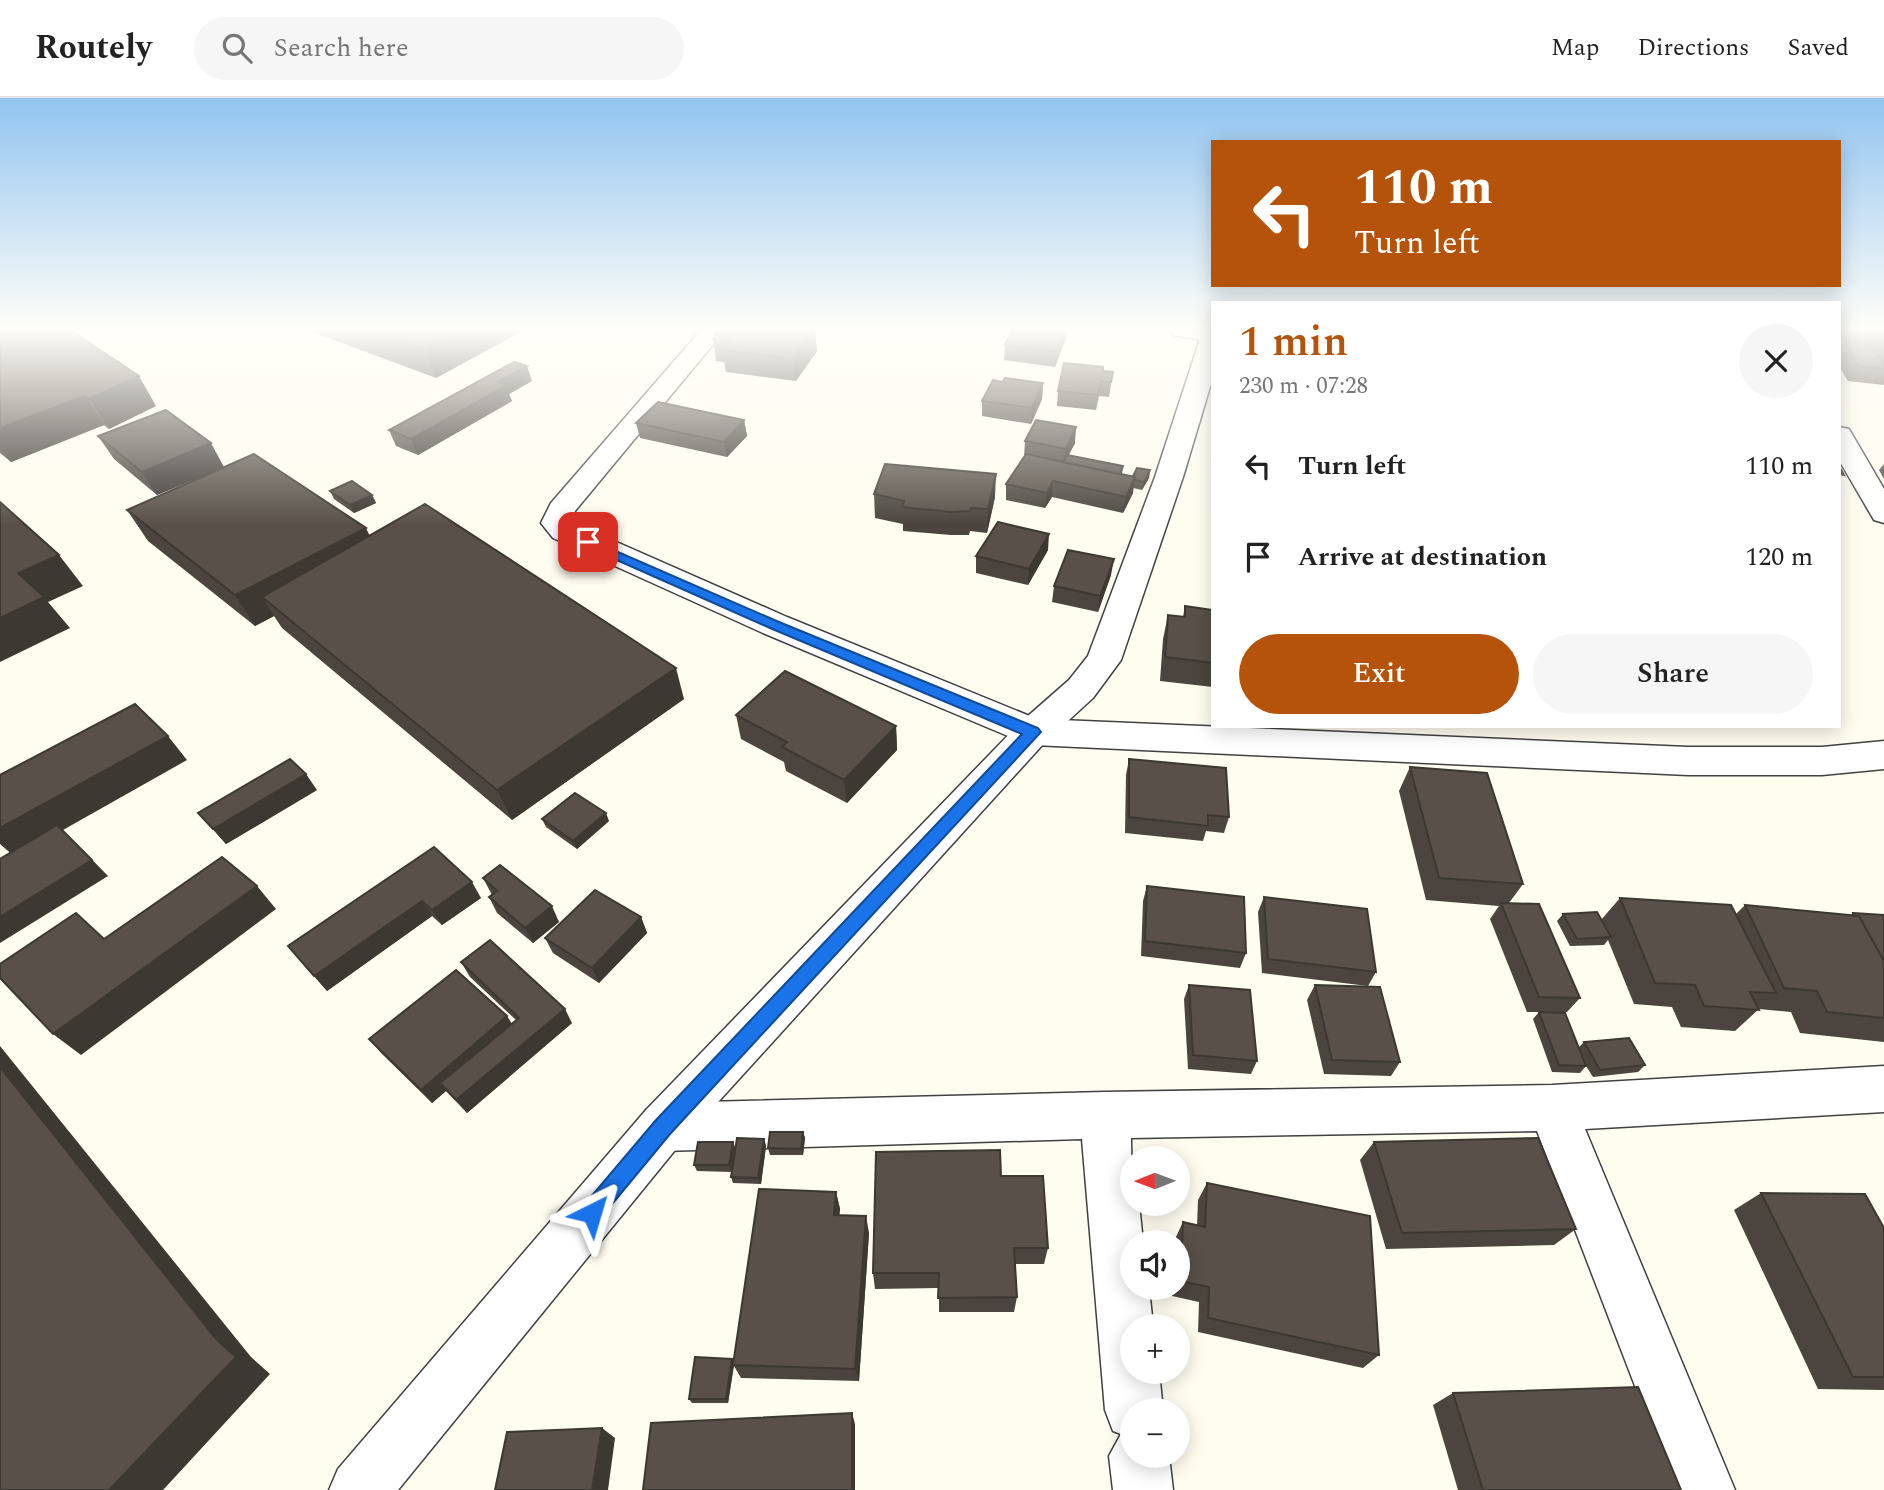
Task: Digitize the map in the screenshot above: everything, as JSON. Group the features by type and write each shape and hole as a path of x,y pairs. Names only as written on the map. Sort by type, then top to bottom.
{"street":[{"path":"658,395 561,509 556,523 564,532 762,619 1033,732 1468,738 1688,761 1822,761 1884,755"},
{"path":"359,1490 663,1127 1033,732 1082,689 1104,660 1170,477 1191,395"},
{"path":"1841,439 1884,514"},
{"path":"663,1127 1104,1115 1552,1108 1884,1089"},
{"path":"1552,1108 1704,1490"},
{"path":"1104,1115 1133,1398"},
{"path":"1140,1468 1143,1490"}],"building":[{"path":"0,395 98,395 89,399 85,396 0,428"},
{"path":"453,395 489,395 411,439 389,430"},
{"path":"985,395 1038,395 1032,408 982,401"},
{"path":"658,402 744,420 724,442 636,423"},
{"path":"166,410 211,443 142,472 98,436"},
{"path":"1036,420 1076,427 1066,449 1025,441"},
{"path":"254,454 366,528 235,595 127,510"},
{"path":"1026,454 1135,477 1126,497 1053,481 1047,493 1006,484"},
{"path":"1067,455 1123,466 1120,474 1063,462"},
{"path":"885,464 996,474 988,509 971,508 970,511 951,512 902,507 904,501 874,494"},
{"path":"1137,468 1150,470 1144,482 1135,480 1133,476"},
{"path":"352,481 372,495 350,505 330,491"},
{"path":"0,502 59,555 18,573 44,597 0,618"},
{"path":"425,504 676,668 497,790 262,597"},
{"path":"998,522 1049,534 1029,569 976,556"},
{"path":"1068,550 1114,559 1100,596 1054,586"},
{"path":"1185,606 1211,610 1211,663 1165,657 1168,615 1185,617"},
{"path":"785,671 896,726 844,780 782,747 787,742 736,715"},
{"path":"135,704 168,736 0,828 0,775"},
{"path":"290,759 306,774 213,829 198,813"},
{"path":"1129,759 1226,768 1229,817 1208,815 1208,826 1129,817"},
{"path":"1410,767 1487,773 1523,884 1439,878"},
{"path":"575,793 606,813 573,841 542,819"},
{"path":"57,825 92,860 0,917 0,859"},
{"path":"434,847 472,882 432,910 422,901 314,976 288,946"},
{"path":"222,857 257,886 53,1034 0,978 0,964 76,913 104,939"},
{"path":"500,865 552,906 525,928 489,897 497,891 483,878"},
{"path":"1147,886 1244,897 1246,953 1145,941"},
{"path":"595,890 641,917 592,968 545,938"},
{"path":"1264,897 1367,909 1376,972 1268,959"},
{"path":"1620,898 1731,905 1776,993 1750,992 1759,1010 1704,1006 1695,985 1655,983"},
{"path":"1501,903 1539,904 1580,998 1539,997"},
{"path":"1745,905 1859,916 1884,961 1884,1018 1827,1012 1817,991 1784,988"},
{"path":"1597,912 1611,937 1577,939 1563,914"},
{"path":"1853,913 1884,915 1884,961 1859,916 1854,916"},
{"path":"490,940 565,1009 456,1100 440,1083 519,1018 461,962"},
{"path":"456,970 507,1016 421,1090 369,1039"},
{"path":"1189,985 1250,990 1257,1061 1193,1055"},
{"path":"1315,985 1380,987 1400,1062 1332,1060"},
{"path":"1539,1012 1565,1013 1586,1066 1559,1065"},
{"path":"1629,1038 1645,1065 1600,1070 1584,1042"},
{"path":"0,1067 216,1339 236,1357 109,1490 0,1490"},
{"path":"770,1132 803,1132 801,1149 768,1148"},
{"path":"737,1138 764,1139 758,1178 731,1177"},
{"path":"1538,1138 1576,1229 1402,1233 1374,1142"},
{"path":"698,1142 733,1142 729,1165 694,1165"},
{"path":"1000,1150 1001,1176 1043,1176 1048,1248 1014,1248 1017,1297 938,1298 939,1273 873,1273 876,1152"},
{"path":"1207,1183 1370,1216 1379,1355 1208,1318 1209,1287 1190,1283 1190,1230 1183,1230 1183,1222 1205,1227"},
{"path":"759,1189 836,1192 834,1215 866,1216 855,1369 733,1365"},
{"path":"1761,1193 1865,1194 1884,1228 1884,1377 1853,1377"},
{"path":"695,1357 732,1359 726,1399 689,1399"},
{"path":"1638,1387 1681,1490 1483,1490 1453,1393"},
{"path":"852,1413 852,1490 643,1490 651,1423"},
{"path":"602,1428 592,1490 495,1490 507,1432"}],"route":[{"path":"588,542 775,625 1033,732 663,1127 592,1213"}]}
